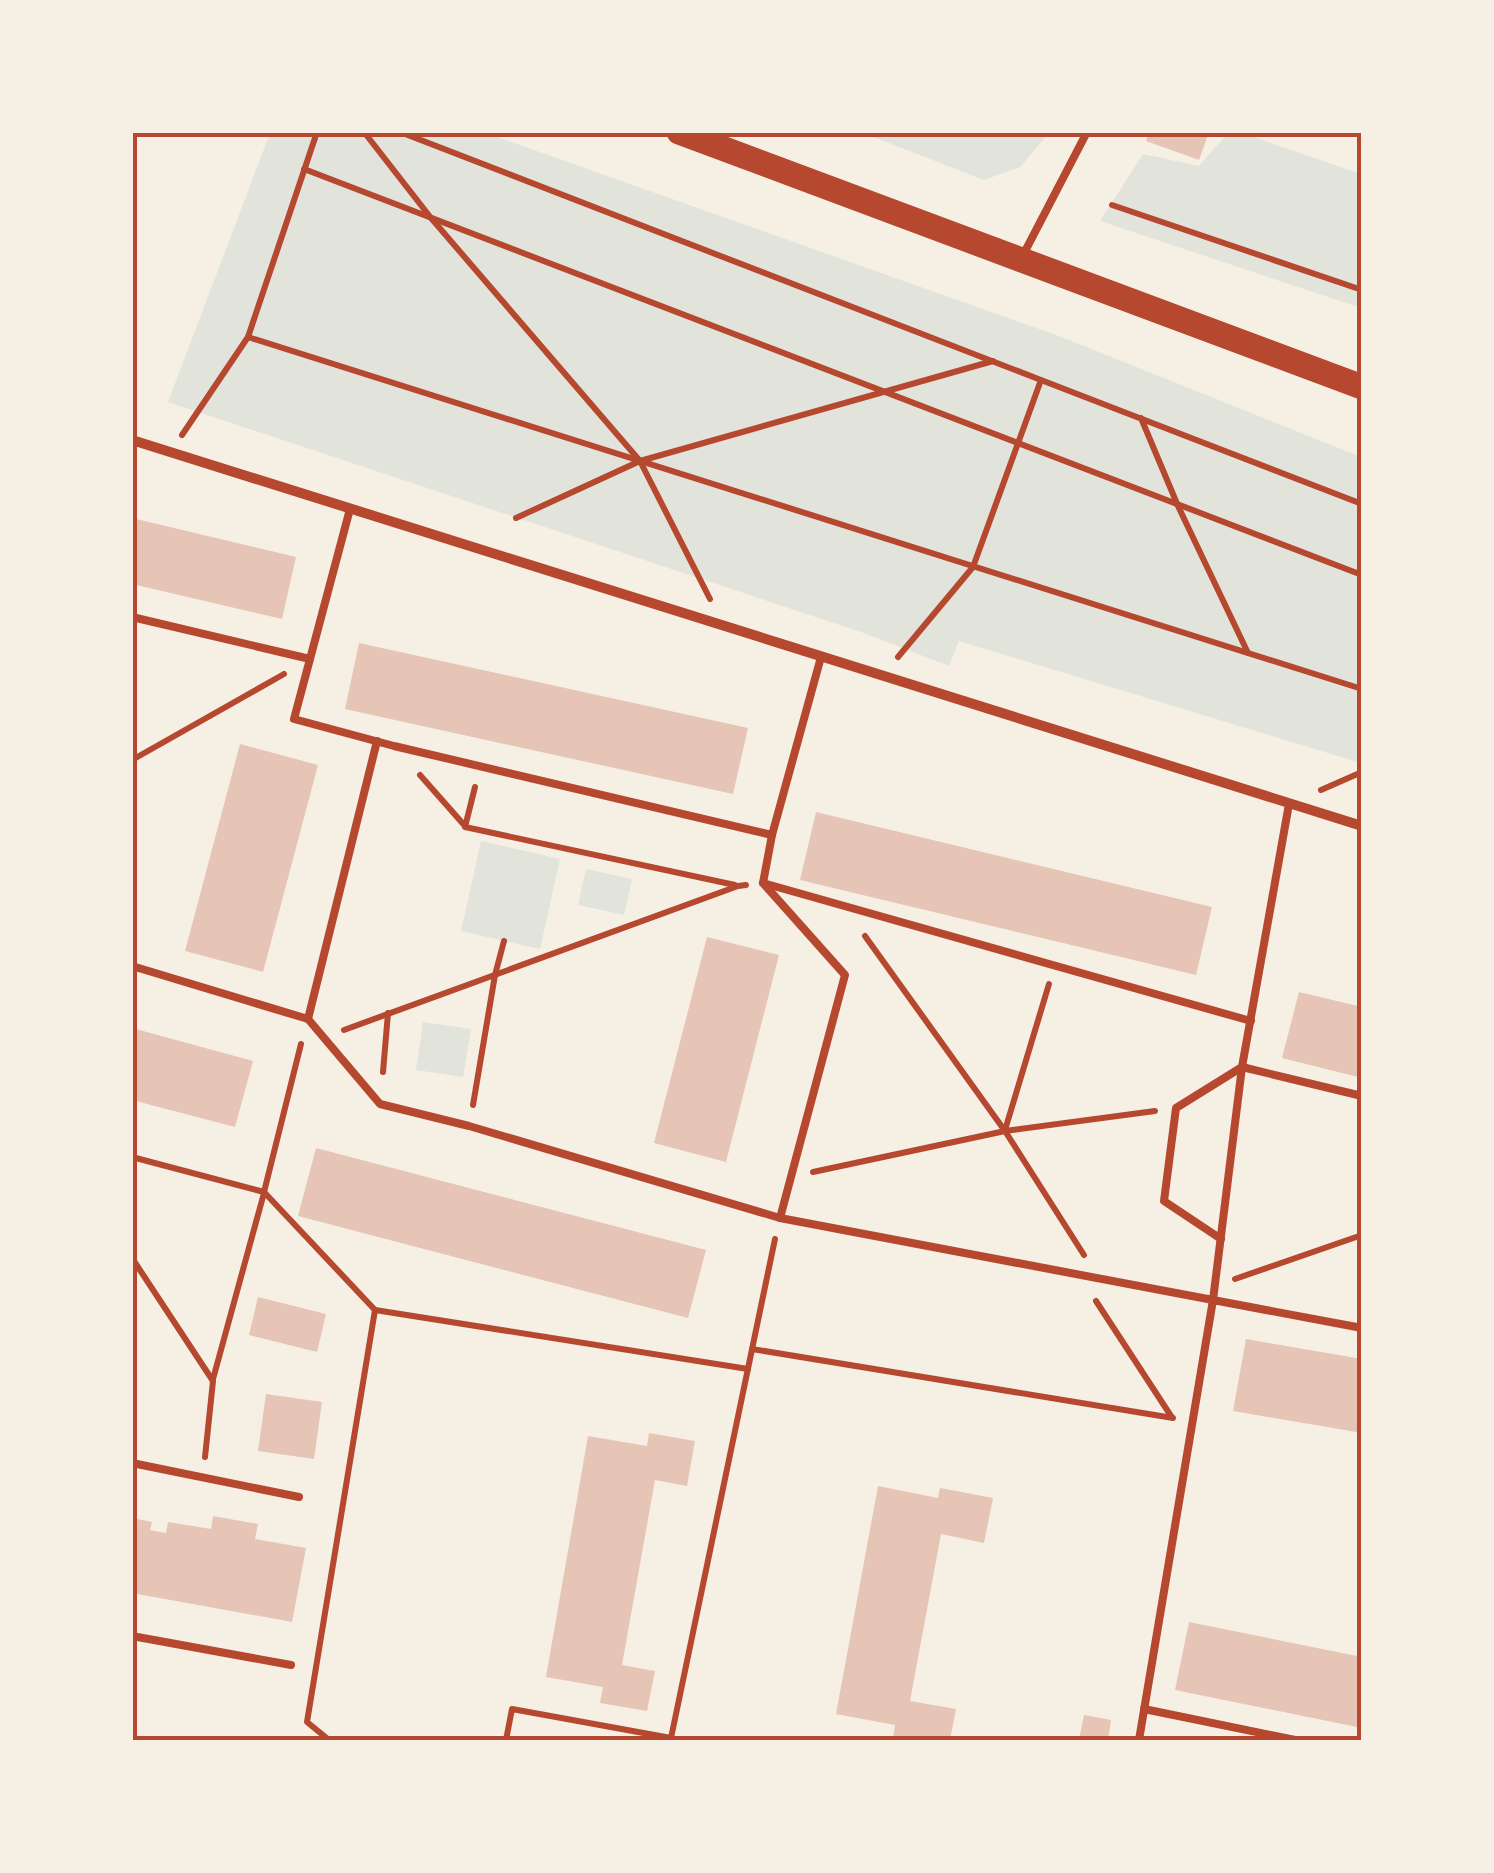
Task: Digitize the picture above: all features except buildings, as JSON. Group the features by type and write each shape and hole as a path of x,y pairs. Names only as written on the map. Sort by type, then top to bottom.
{"main road":[{"path":"679,132 1362,387"}],"street":[{"path":"132,440 1362,826"}],"lane":[{"path":"1021,260 1087,132"},
{"path":"350,509 294,719 772,835"},
{"path":"132,617 310,659"},
{"path":"763,883 772,835 821,657"},
{"path":"308,1019 376,741"},
{"path":"1139,1740 1213,1300 1242,1066 1289,804"},
{"path":"763,883 1251,1021"},
{"path":"763,883 845,975 780,1218"},
{"path":"132,966 308,1019 380,1104 469,1126 780,1218 1362,1328"},
{"path":"1221,1239 1164,1201 1176,1108 1242,1066 1362,1096"},
{"path":"132,1463 299,1498"},
{"path":"132,1636 291,1665"},
{"path":"1144,1709 1296,1740"}],"path":[{"path":"170,452 248,337 317,132"},
{"path":"364,132 431,218 640,462 724,626"},
{"path":"400,132 1362,504"},
{"path":"304,170 1362,575"},
{"path":"1112,205 1362,290"},
{"path":"248,337 1362,689"},
{"path":"516,518 640,462 992,361"},
{"path":"882,676 974,567 1042,380"},
{"path":"1140,418 1248,654"},
{"path":"132,760 310,659"},
{"path":"394,746 465,827 738,886"},
{"path":"465,827 480,767"},
{"path":"324,1038 738,886 763,883"},
{"path":"844,906 1005,1131 1098,1278"},
{"path":"469,1126 504,941"},
{"path":"1005,1131 1054,966"},
{"path":"380,1104 388,1014"},
{"path":"204,1477 213,1381 308,1019"},
{"path":"791,1177 1005,1131 1176,1108"},
{"path":"132,1157 264,1192 375,1310 748,1368"},
{"path":"506,1740 512,1709 671,1738 780,1218"},
{"path":"1215,1286 1362,1235"},
{"path":"132,1258 213,1381"},
{"path":"1079,1275 1172,1418"},
{"path":"329,1740 307,1722 375,1310"},
{"path":"752,1349 1193,1421"}],"shaded area":[{"path":"270,133 486,133 1059,336 1361,457 1361,763 959,641 949,666 861,632 168,402"},
{"path":"863,133 1049,133 1020,167 984,180"},
{"path":"1228,133 1242,133 1361,174 1361,308 1100,221 1143,154 1199,166"},
{"path":"481,841 560,859 540,949 461,931"},
{"path":"586,869 632,879 624,915 578,905"},
{"path":"423,1022 471,1029 463,1077 416,1070"}]}
